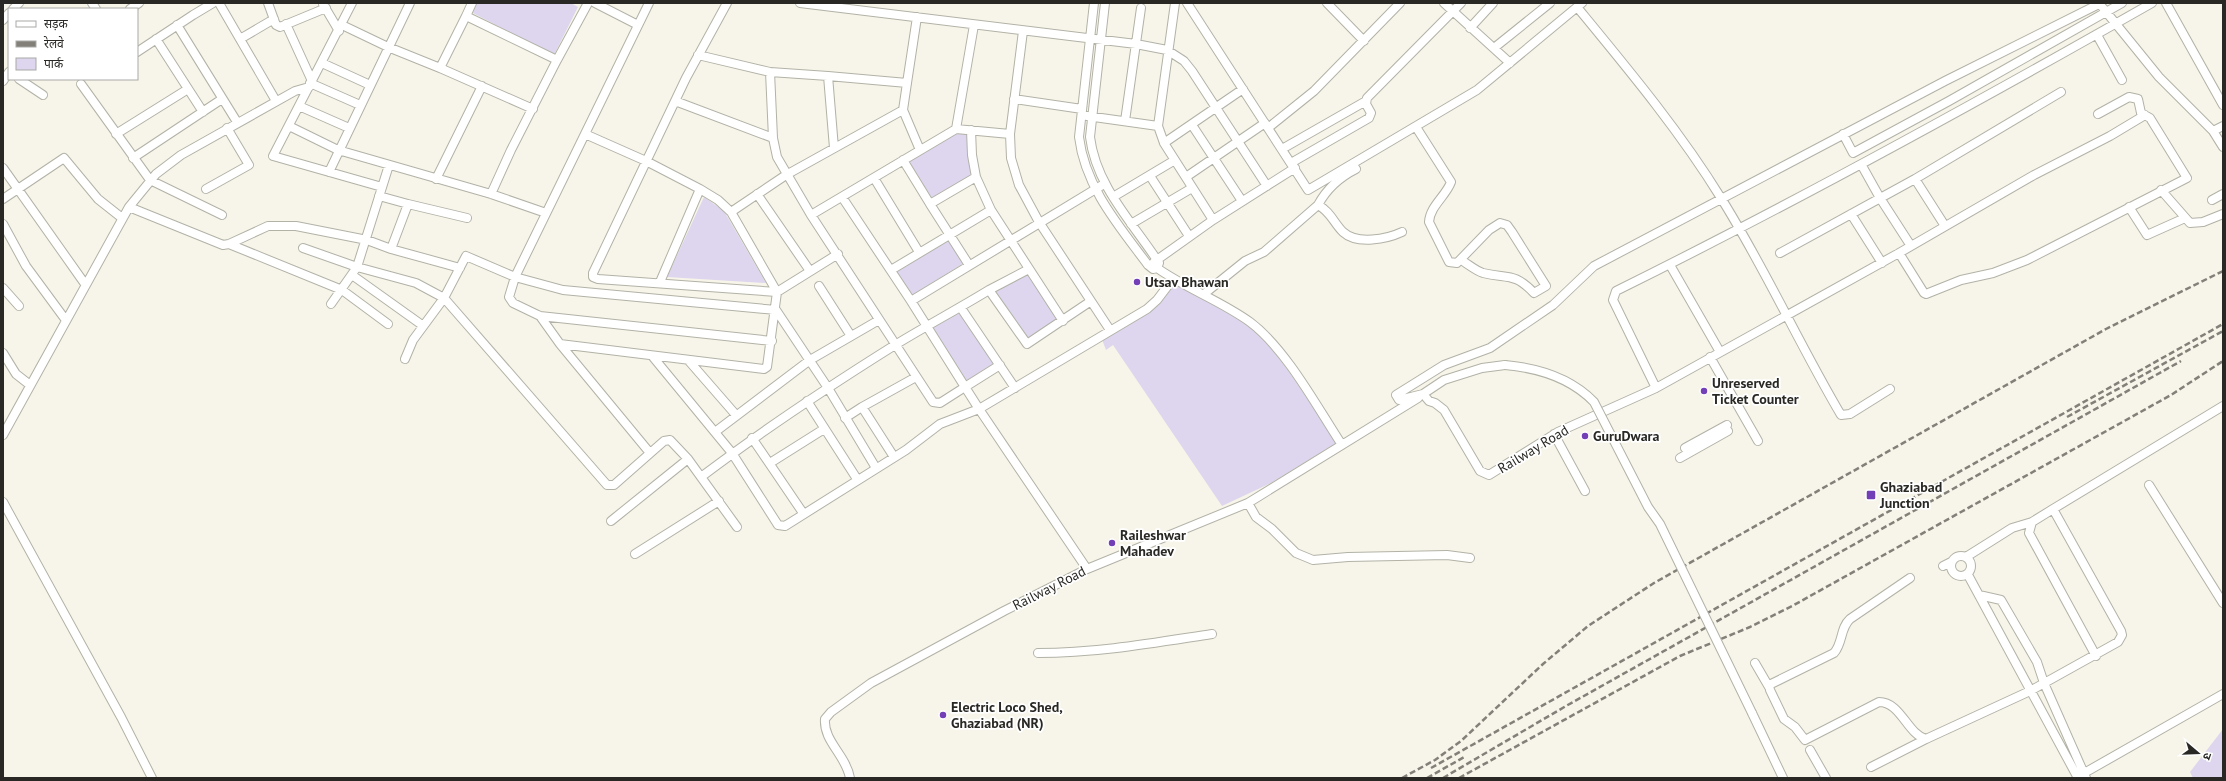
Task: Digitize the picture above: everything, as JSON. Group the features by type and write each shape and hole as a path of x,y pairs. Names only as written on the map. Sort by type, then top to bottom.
{"street":[{"path":"138,51 213,3"},
{"path":"219,3 276,101"},
{"path":"268,3 278,26 286,24 324,5 340,28 440,68 533,109"},
{"path":"352,3 273,156 382,187"},
{"path":"330,172 338,150 410,3"},
{"path":"440,68 472,3"},
{"path":"491,194 557,60 588,3"},
{"path":"594,3 638,25"},
{"path":"649,3 515,277 509,297 513,303 540,316 772,341"},
{"path":"727,3 698,55 592,273 598,280 660,282 777,292 838,254"},
{"path":"800,3 841,6 974,25 1091,38 1167,50 1184,61 1218,108 1267,186"},
{"path":"1094,3 1079,137 1081,156 1095,189 1152,267 1204,294 1251,323 1271,343 1302,384 1342,445"},
{"path":"1105,3 1090,137 1092,153 1104,184 1157,259"},
{"path":"1175,3 1167,50 1158,126 1164,143 1213,220"},
{"path":"1187,3 1308,190 1402,136"},
{"path":"1327,3 1364,41"},
{"path":"1186,177 1239,141 1267,126 1314,91 1400,3"},
{"path":"1444,3 1510,64"},
{"path":"1282,150 1366,101 1461,3"},
{"path":"1470,28 1493,3"},
{"path":"1494,48 1550,3"},
{"path":"1783,778 1660,524 1648,507 1594,402 1586,393 1561,378 1528,367 1505,365 1482,368 1444,380 1426,392 1399,400 1396,395 1444,365 1490,348 1553,305 1594,266 1843,134 2100,3 2115,24 2159,77 2213,131 2223,147"},
{"path":"1853,153 1949,101 2122,3"},
{"path":"1656,388 1612,300 1616,291 1740,229 2097,35 2152,3"},
{"path":"2166,3 2223,105"},
{"path":"1204,294 1245,261 1264,252 1318,205 1323,196 1332,186 1402,136 1477,90 1579,5 1677,131 1722,199 1740,229 1841,415 1850,414 1890,389"},
{"path":"1125,121 1141,8"},
{"path":"466,16 557,60"},
{"path":"916,17 903,110 920,150"},
{"path":"240,39 274,19"},
{"path":"286,24 310,84"},
{"path":"177,25 236,122"},
{"path":"956,129 974,25"},
{"path":"1023,31 1010,134 1011,158 1020,185 1039,222 1110,330"},
{"path":"2097,35 2122,80"},
{"path":"156,39 203,112"},
{"path":"698,55 770,72 907,83"},
{"path":"322,63 370,85"},
{"path":"770,72 773,138 777,157 786,175 916,377 937,404 1000,365"},
{"path":"828,76 834,148"},
{"path":"20,80 43,95"},
{"path":"81,84 150,180 222,215"},
{"path":"3,435 65,319 122,218 150,180 181,155 236,122 310,84 360,104"},
{"path":"436,179 482,86"},
{"path":"116,134 188,89"},
{"path":"1164,143 1218,108 1243,89"},
{"path":"1780,253 1915,179 2062,92"},
{"path":"1900,253 1926,294 1961,280 1993,273 2027,260 2187,178 2150,118 2141,113 2138,99 2129,97 2098,114"},
{"path":"133,158 222,99"},
{"path":"1014,99 1082,112 1092,116 1158,126"},
{"path":"675,101 773,138"},
{"path":"1152,267 1157,259 1189,236 1267,186 1293,166 1369,118 1371,113 1366,101"},
{"path":"298,106 349,128"},
{"path":"731,212 786,175 903,110"},
{"name":"Railway Road","path":"850,778 849,769 839,751 826,734 825,719 831,712 871,683 1087,569 1248,503 1426,392 1429,401 1436,403 1444,410 1480,471 1485,474 1494,472 1554,434 1656,388 1900,253 2034,175 2110,136 2145,115"},
{"path":"1192,125 1242,201"},
{"path":"288,126 338,150 491,194 546,213"},
{"path":"2213,131 2223,126"},
{"path":"1416,127 1451,182 1429,216 1429,222 1449,262 1457,263 1461,260 1495,225 1507,225 1546,286 1534,294 1523,282 1502,275 1482,273 1461,260"},
{"path":"206,190 249,165 227,128"},
{"path":"811,215 956,129 1010,134"},
{"path":"971,130 972,155 976,177 991,210 1063,321"},
{"path":"560,344 653,357 764,369 768,364 776,310 777,292 731,212 718,200 646,161 585,134"},
{"path":"1843,134 1880,198 1911,246"},
{"path":"3,199 64,158 98,199 122,218"},
{"path":"903,160 969,265"},
{"path":"1113,197 1175,160"},
{"path":"331,304 357,267 367,240 389,165"},
{"path":"3,168 85,284"},
{"path":"1150,176 1189,236"},
{"path":"930,204 976,177"},
{"path":"874,178 919,252"},
{"path":"1915,179 1945,226"},
{"path":"911,301 1039,222 1104,184"},
{"path":"1131,224 1192,188"},
{"path":"660,282 700,189"},
{"path":"2161,190 2185,218 2194,224 2223,214"},
{"path":"757,194 810,271"},
{"path":"2212,200 2223,194"},
{"path":"379,196 468,218"},
{"path":"842,197 966,386 978,409 1087,569"},
{"path":"391,249 408,204"},
{"path":"1318,205 1327,210 1343,232 1356,238 1391,237 1402,232"},
{"path":"129,207 223,245 229,244 256,231 279,225 296,226 367,240 391,249 460,268"},
{"path":"2129,207 2147,236 2185,218"},
{"path":"891,270 991,210"},
{"path":"1851,214 1882,262"},
{"path":"3,224 26,266 65,319"},
{"path":"229,244 342,290 388,324"},
{"path":"303,248 357,267 416,283 444,298 607,485 614,485 667,440 673,443 701,477 737,527"},
{"path":"405,359 413,340 422,325 444,298 466,256 515,277 563,290 776,310"},
{"path":"1670,265 1720,352"},
{"path":"701,477 752,438 807,401 926,327 1029,269"},
{"path":"352,275 422,325"},
{"path":"653,357 732,454 778,524 785,526 803,513 894,457 940,424 953,417 978,409 1147,309 1157,300 1173,279"},
{"path":"819,286 851,336"},
{"path":"3,288 19,306"},
{"path":"990,290 1027,344 1091,302"},
{"path":"961,308 1015,388"},
{"path":"776,310 828,388 876,468"},
{"path":"540,316 560,344 650,453"},
{"path":"715,432 810,360 879,320"},
{"path":"3,353 16,374 30,386"},
{"path":"1710,358 1758,441"},
{"path":"689,361 736,416"},
{"path":"845,418 916,377"},
{"path":"807,401 857,479"},
{"path":"1966,557 2012,528 2032,522 2223,406"},
{"path":"862,407 894,457"},
{"path":"1680,458 1728,428 1685,448"},
{"path":"770,463 824,429"},
{"path":"1554,434 1585,491"},
{"path":"752,438 803,513"},
{"path":"611,521 688,460"},
{"path":"2149,485 2220,590 2223,603"},
{"path":"635,554 719,501"},
{"path":"3,502 152,778"},
{"path":"1248,503 1256,517 1272,528 1296,553 1313,560 1348,557 1447,555 1470,558"},
{"path":"1871,767 1926,739 2030,691 2096,656 2118,642 2122,635 2053,509"},
{"path":"2032,522 2028,533 2030,538 2096,656"},
{"path":"1956,556 1966,557 1971,560 1972,568 1968,575 1957,576 1947,564 1956,556"},
{"path":"1968,575 2030,691 2081,777"},
{"path":"1769,687 1771,683 1834,653 1840,643 1846,623 1850,619 1910,578"},
{"path":"1979,595 2001,600 2037,662 2081,777"},
{"path":"1038,652 1079,653 1122,649 1212,634"},
{"path":"1755,662 1784,719 1796,727 1805,740 1880,702 1884,702 1893,707 1919,736 1926,739"},
{"path":"2081,777 2223,694"},
{"path":"1810,750 1826,778"}],"green space":[{"path":"475,3 571,3 578,7 554,55 471,12"},
{"path":"957,131 967,132 974,176 930,201 905,161"},
{"path":"704,197 724,211 766,283 667,277"},
{"path":"948,238 964,263 911,296 896,271"},
{"path":"1028,273 1059,320 1026,341 993,292"},
{"path":"1174,280 1225,308 1252,328 1285,366 1335,440 1335,444 1271,483 1222,506 1113,345 1106,350 1101,337 1133,321 1152,308 1161,300"},
{"path":"960,311 998,364 966,382 932,328"},
{"path":"2223,729 2223,778 2193,778 2190,772"}],"railway":[{"path":"1402,778 1435,760 1461,741 1543,664 1588,626 1654,583 2106,329 2223,271"},
{"path":"1431,768 2223,324"},
{"path":"2067,417 2223,331"},
{"path":"1443,778 1566,706 2181,361"},
{"path":"1459,778 1680,656 1750,627 1794,605 2171,395 2223,361"},
{"path":"1427,778 1466,756"}],"place":[{"name":"Utsav Bhawan","path":"1137,282"},
{"name":"Unreserved Ticket Counter","path":"1704,391"},
{"name":"GuruDwara","path":"1585,436"},
{"name":"Ghaziabad Junction","path":"1871,495"},
{"name":"Raileshwar Mahadev","path":"1112,543"},
{"name":"Electric Loco Shed, Ghaziabad (NR)","path":"943,715"}]}
